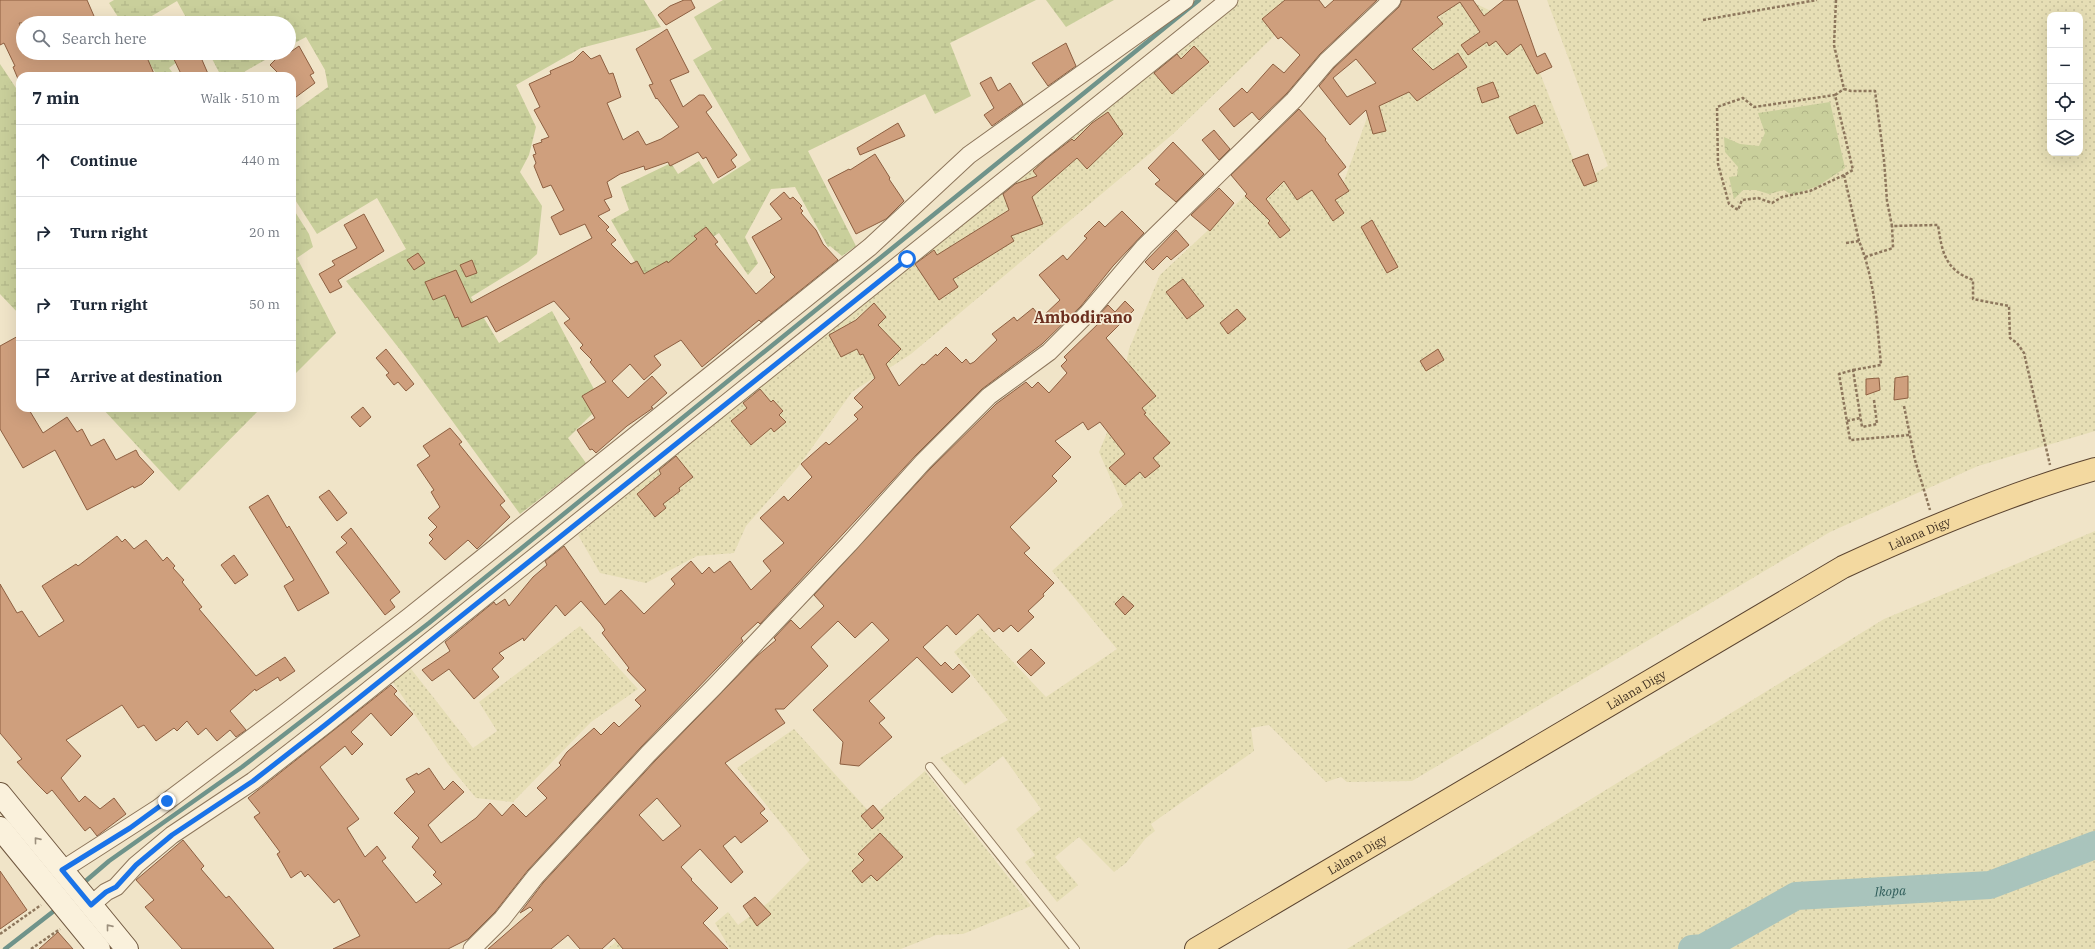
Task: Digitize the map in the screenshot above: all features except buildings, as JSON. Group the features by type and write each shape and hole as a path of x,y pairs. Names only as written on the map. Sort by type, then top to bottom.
{"main road":[{"name":"Làlana Digy","path":"1196,949 1843,567 1934,525 2055,480 2095,469"},
{"path":"0,794 128,949"},
{"path":"0,828 46,895 70,923 100,949"}],"street":[{"path":"62,870 157,809 410,616 870,247 969,155 1185,0"},
{"path":"91,905 106,892 116,887 136,865 172,835 253,781 325,725 1229,0"},
{"path":"472,949 502,919 535,877 637,766 849,544 923,462 989,396 1049,352 1088,313 1144,247 1294,100 1327,61 1392,0"}],"lane":[{"path":"930,767 1075,949"}],"path":[{"path":"1703,20 1817,0"},
{"path":"1836,0 1834,45 1844,89"},
{"path":"1835,95 1853,170 1810,191 1782,197 1772,203 1758,198 1742,200 1738,210 1729,204 1718,164 1717,107 1743,98 1754,107 1835,95 1844,89 1851,91 1875,91 1884,160 1887,201 1892,226 1893,248 1865,257"},
{"path":"1844,175 1859,241 1865,257 1877,313 1881,365 1839,374 1850,440 1910,435"},
{"path":"1892,226 1938,225 1946,261 1960,276 1973,280 1973,299 2009,306 2010,338 2018,343 2024,353 2040,426 2055,480"},
{"path":"1846,243 1859,241"},
{"path":"1853,370 1862,427 1877,424 1874,400"},
{"path":"1904,406 1915,460 1934,525"},
{"path":"1847,421 1860,418"},
{"path":"0,934 46,895"},
{"path":"31,949 70,923"}],"shaded area":[{"path":"1223,0 1296,0 1302,9 1173,134 911,354 852,392 798,467 746,526 734,553 697,556 646,583 600,573 578,535"},
{"path":"1454,0 1468,0 1491,11 1533,55 1582,181 1608,166 1547,0 2095,0 2095,431 1978,466 1830,532 1412,781 1347,782 1341,777 1326,782 1269,725 1251,728 1254,751 1151,824 1155,831 1146,838 1126,863 1114,872 1079,837 1055,857 1078,885 1057,902 1025,862 1035,855 1016,829 1041,809 1003,756 965,785 940,758 1008,720 954,652 981,628 1046,697 1117,649 1052,571 1123,506 1099,452 1117,409 1129,349 1160,275 1264,178 1343,184 1376,93"},
{"path":"2095,531 2095,949 1347,949 1884,619"},
{"path":"580,626 638,689 591,722 513,802 476,798 448,764 392,681 408,665 473,748 497,731 479,702"},
{"path":"794,729 873,816 925,771 1031,906 963,934 936,935 901,949 730,949 715,923 728,912 738,925 769,902 810,860 737,768"},
{"path":"617,941 625,949 607,949"}],"green space":[{"path":"114,0 644,0 661,27 581,48 516,85 536,127 529,155 520,172 542,206 537,254 528,262 471,297 499,343 552,311 602,404 568,438 586,463 520,514 405,356 346,281 406,249 377,198 317,234 296,201 296,110 328,87 325,70 306,37 296,42 296,16 185,16 177,1 152,16 117,16 109,3"},
{"path":"723,0 1036,0 950,43 971,96 935,114 925,94 808,151 856,246 842,256 830,246 828,247 795,187 771,189 745,237 758,263 748,275 719,233 645,279 611,220 629,210 621,187 671,163 678,174 699,161 713,184 751,160 693,60 712,49 694,17"},
{"path":"1046,0 1114,0 1066,27"},
{"path":"180,60 169,68 172,72 155,72 148,61"},
{"path":"213,60 265,60 244,72 219,72"},
{"path":"0,64 16,88 16,311 0,294"},
{"path":"1830,102 1845,168 1818,186 1792,195 1784,190 1769,194 1756,190 1743,190 1734,199 1729,177 1737,176 1738,167 1725,152 1724,137 1740,144 1759,146 1765,133 1758,113"},
{"path":"296,213 309,234 313,247 297,258 336,333 296,373"},
{"path":"106,412 257,412 179,491"}],"waterway":[{"path":"81,885 109,861 242,767 429,623 1199,0"},
{"name":"Ikopa","path":"1692,949 1703,948 1796,896 1990,885 2095,845"},
{"path":"5,949 59,907"}],"district":[{"name":"Ambodirano","path":"1083,317"}],"route":[{"path":"167,801 130,828 62,870 91,905 106,892 116,887 128,872 172,835 253,781 325,725 907,259"}]}
